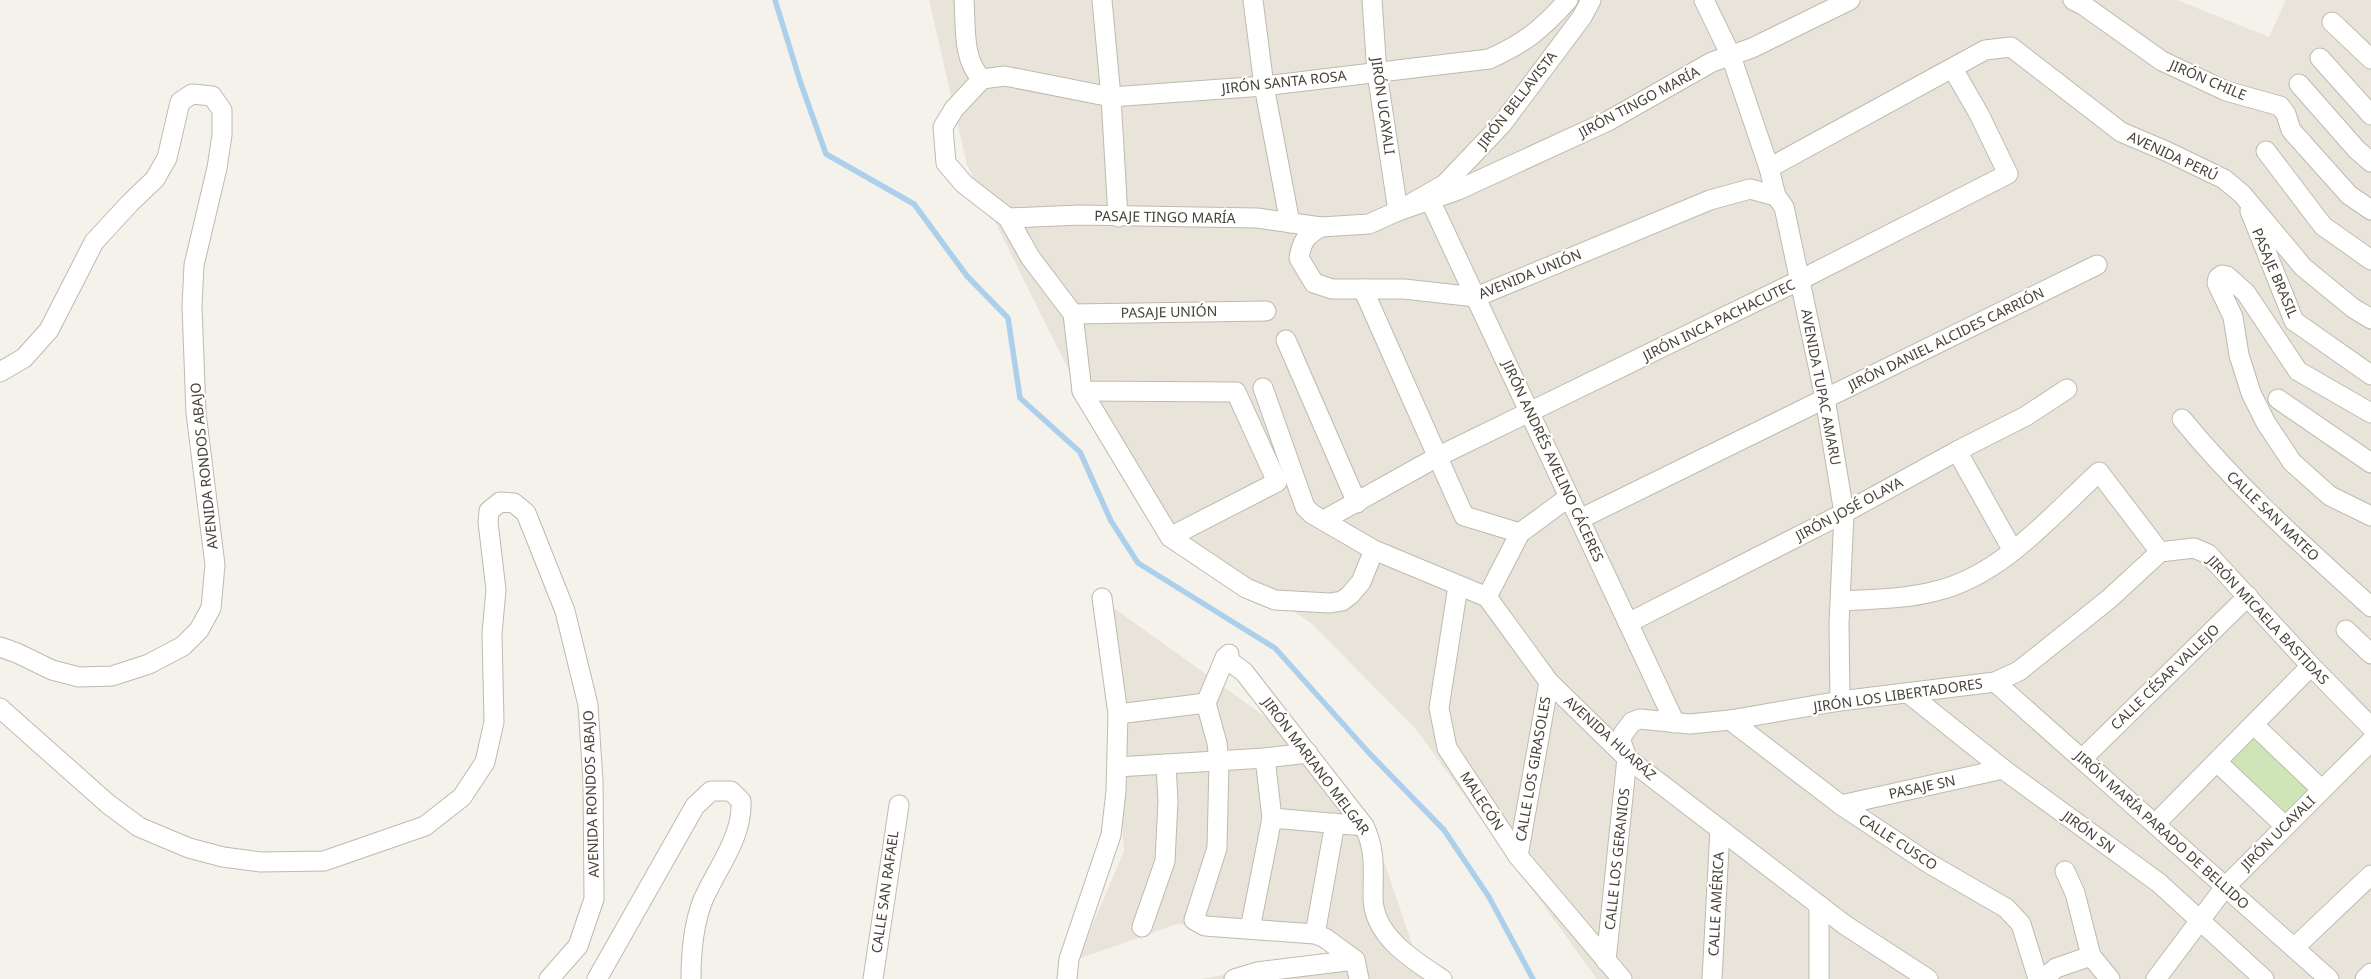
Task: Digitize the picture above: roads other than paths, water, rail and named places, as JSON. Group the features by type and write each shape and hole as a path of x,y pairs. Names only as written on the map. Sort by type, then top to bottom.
{"street":[{"path":"964,0 969,58 973,71 982,79 954,109 943,127 946,163 964,184 1008,218 1030,257 1073,314 1082,391 1170,536 1246,588 1275,600 1330,603 1350,596 1361,582 1374,550"},
{"path":"1102,0 1111,97 1118,216"},
{"path":"1253,0 1264,86 1290,223"},
{"name":"JIRÓN UCAYALI","path":"1372,0 1378,73 1398,211"},
{"name":"JIRÓN SANTA ROSA","path":"982,79 1005,76 1111,97 1264,86 1378,73 1461,60 1490,59 1518,46 1549,20 1568,0"},
{"name":"JIRÓN BELLAVISTA","path":"1321,227 1369,224 1398,211 1445,184 1502,124 1582,17 1591,0"},
{"name":"AVENIDA TUPAC AMARU","path":"1704,0 1731,56 1769,168 1776,196 1784,207 1825,398 1844,513 1839,624 1840,701"},
{"name":"JIRÓN TINGO MARÍA","path":"1398,211 1458,190 1608,121 1712,62 1731,56 1850,0"},
{"name":"JIRÓN CHILE","path":"2073,0 2083,5 2162,61 2226,91 2280,106 2286,114 2291,130 2349,195 2371,210"},
{"path":"2332,22 2371,59"},
{"name":"AVENIDA PERÚ","path":"1953,69 1985,50 2010,47 2121,132 2224,179 2242,194 2303,267 2353,308 2371,319"},
{"path":"2320,58 2371,115"},
{"path":"1769,168 1953,69"},
{"name":"JIRÓN INCA PACHACUTEC","path":"1324,520 1357,504 1439,456 1800,280 2008,174 1979,114 1953,69"},
{"path":"2299,84 2357,150 2371,162"},
{"name":"AVENIDA RONDOS ABAJO","path":"0,372 24,358 48,330 94,242 155,179 167,158 180,102 192,94 212,96 222,110 222,135 215,177 194,266 192,306 196,413 215,565 211,608 198,630 183,646 148,664 112,676 79,677 52,670 0,647"},
{"path":"2266,151 2323,226 2371,260"},
{"name":"AVENIDA UNIÓN","path":"1321,227 1307,234 1301,245 1298,258 1314,283 1332,289 1404,289 1476,297 1710,200 1750,189 1776,196"},
{"name":"PASAJE BRASIL","path":"2242,194 2294,321 2371,375"},
{"name":"JIRÓN ANDRÉS AVELINO CÁCERES","path":"1430,200 1675,723"},
{"name":"PASAJE TINGO MARÍA","path":"1008,218 1080,215 1257,218 1321,227"},
{"name":"JIRÓN DANIEL ALCIDES CARRIÓN","path":"1580,519 2097,265"},
{"path":"2371,413 2298,371 2274,332 2246,293 2227,276 2222,275 2218,278 2217,283 2233,317 2239,354 2252,393 2266,423 2292,462 2330,496 2371,516"},
{"path":"1363,289 1439,456 1464,516 1520,533"},
{"name":"PASAJE UNIÓN","path":"1073,314 1266,311"},
{"path":"1286,340 1357,504"},
{"path":"1263,388 1305,507 1374,550 1486,597 1520,533 1569,497"},
{"name":"JIRÓN JOSÉ OLAYA","path":"1628,623 1844,513 1957,451 2026,416 2067,389"},
{"path":"1082,391 1236,392 1277,482 1170,536"},
{"path":"2278,399 2371,463"},
{"name":"CALLE SAN MATEO","path":"2182,420 2213,457 2278,524 2371,607"},
{"path":"1957,451 2013,551"},
{"path":"1841,601 1937,591 1971,579 2013,551 2099,472 2160,552"},
{"name":"AVENIDA RONDOS ABAJO","path":"0,708 108,804 139,827 190,848 223,857 260,862 324,861 425,826 462,797 485,762 494,722 492,633 496,590 488,522 489,511 500,502 514,504 526,513 566,611 588,705 593,781 594,899 578,946 549,979"},
{"name":"JIRÓN MICAELA BASTIDAS","path":"2160,552 2194,548 2208,554 2310,666 2371,727"},
{"name":"JIRÓN LOS LIBERTADORES","path":"1628,758 1621,741 1626,728 1632,722 1640,719 1690,724 1730,720 1840,701 1995,682 2019,671 2109,599 2160,552"},
{"name":"MALECÓN","path":"1458,586 1440,708 1443,735 1447,748 1518,856 1622,979"},
{"name":"CALLE CÉSAR VALLEJO","path":"2082,759 2248,596"},
{"name":"AVENIDA HUARÁZ","path":"1486,597 1548,682 1628,758 1819,905 1928,979"},
{"path":"1067,979 1069,959 1111,835 1117,767 1118,714 1102,598"},
{"path":"2346,630 2371,654"},
{"name":"JIRÓN MARIANO MELGAR","path":"1206,703 1227,656 1244,672 1364,826 1372,842 1375,868 1373,899 1376,916 1386,936 1422,966 1442,979"},
{"path":"2155,824 2310,666"},
{"name":"CALLE LOS GIRASOLES","path":"1518,856 1548,682"},
{"name":"JIRÓN MARÍA PARADO DE BELLIDO","path":"1995,682 2329,979"},
{"name":"JIRÓN SN","path":"1908,693 2003,770 2159,883 2264,979"},
{"path":"1118,714 1206,703 1217,743 1219,762 1217,848 1194,920 1205,926 1315,934 1325,938 1355,960 1358,979"},
{"name":"CALLE CUSCO","path":"1730,720 1841,805 1930,864 2006,908 2021,924 2038,979"},
{"path":"2254,725 2321,789"},
{"name":"JIRÓN UCAYALI","path":"2156,979 2225,887 2371,741"},
{"path":"1117,767 1219,762 1308,753"},
{"path":"1250,929 1272,818 1265,758"},
{"name":"CALLE LOS GERANIOS","path":"1606,961 1628,758"},
{"path":"2217,762 2285,826"},
{"path":"1142,927 1165,861 1168,801 1166,764"},
{"name":"PASAJE SN","path":"1841,805 2003,770"},
{"path":"597,979 695,806 711,791 731,791 741,801 742,816 738,829 703,902 691,944 691,979"},
{"name":"CALLE SAN RAFAEL","path":"873,979 898,805"},
{"path":"1272,818 1364,826"},
{"path":"1315,934 1335,824"},
{"name":"CALLE AMÉRICA","path":"1712,979 1720,829"},
{"path":"2065,871 2075,893 2091,956 2110,979"},
{"path":"2294,948 2371,875"},
{"path":"1819,905 1820,979"},
{"path":"2043,979 2056,968 2091,956"},
{"path":"1234,979 1355,960"},
{"path":"2365,979 2371,973"}],"waterway":[{"path":"775,0 801,84 826,154 914,204 967,276 1008,318 1020,398 1080,452 1111,521 1138,563 1275,648 1370,754 1444,830 1489,897 1533,979"}]}
